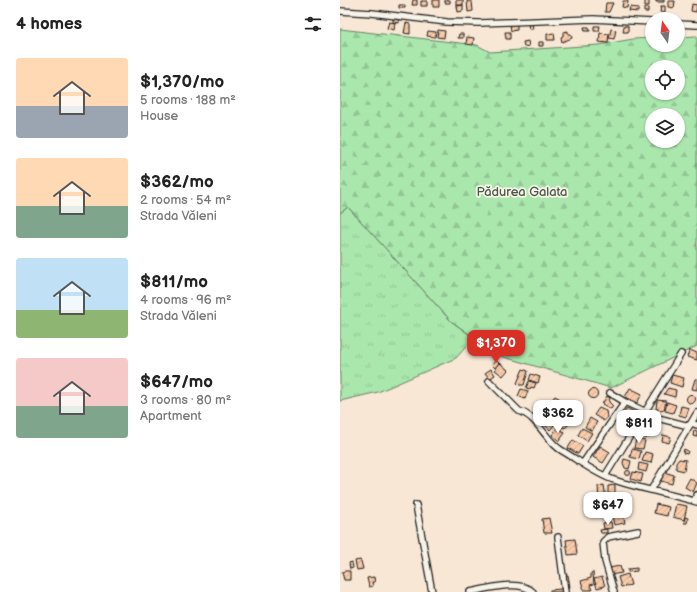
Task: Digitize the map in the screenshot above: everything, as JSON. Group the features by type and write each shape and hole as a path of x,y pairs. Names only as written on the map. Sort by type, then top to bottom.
{"street":[{"path":"340,11 447,22 479,23 593,19 645,22"},
{"path":"685,24 697,25"},
{"path":"604,476 681,354"},
{"path":"489,381 519,411 524,412 559,449 604,476 695,501 697,495"},
{"path":"610,393 646,414 692,425"},
{"path":"583,463 625,402"},
{"path":"651,490 692,425 697,413"},
{"path":"416,505 432,592"},
{"path":"614,592 605,561 602,546 603,542 608,537 638,531"},
{"path":"558,538 565,592"},
{"path":"470,592 521,586 533,592"}],"green space":[{"name":"Pădurea Galata","path":"340,29 477,45 490,52 599,45 645,38 645,52 685,52 685,37 697,36 697,346 611,388 500,356 451,321 348,207 340,213"},
{"path":"348,207 451,321 474,338 456,358 378,392 340,401 340,213"}],"building":[{"path":"413,0 417,0 417,5 412,5"},
{"path":"433,0 439,0 439,7 433,7"},
{"path":"445,0 450,0 450,3 445,3"},
{"path":"456,0 463,0 463,5 456,5"},
{"path":"645,0 649,0 649,6 645,6"},
{"path":"656,0 664,0 664,2 656,2"},
{"path":"421,1 427,1 427,6 421,6"},
{"path":"467,1 472,1 473,11 468,12"},
{"path":"623,1 628,1 627,8 622,7"},
{"path":"668,1 675,1 674,8 668,7"},
{"path":"606,3 613,3 609,12 605,12"},
{"path":"692,4 697,5 696,12 691,11"},
{"path":"399,5 405,5 405,8 399,8"},
{"path":"463,5 463,11 458,12 457,6"},
{"path":"661,6 665,6 665,12 660,12"},
{"path":"630,7 638,8 638,12 629,11"},
{"path":"644,8 648,8 648,12 644,12"},
{"path":"393,19 399,20 399,23 393,22"},
{"path":"389,22 395,23 394,30 387,28"},
{"path":"406,23 410,24 410,34 404,33"},
{"path":"517,23 517,30 511,31 510,24"},
{"path":"532,23 533,29 529,29 528,24"},
{"path":"594,26 600,26 599,31 594,31"},
{"path":"624,26 628,26 628,32 623,32"},
{"path":"584,27 589,27 590,31 585,31"},
{"path":"611,29 616,30 614,39 609,38"},
{"path":"438,30 445,31 444,38 437,37"},
{"path":"428,31 436,32 435,37 427,36"},
{"path":"568,31 568,34 571,34 572,38 562,42 561,37 563,36 563,32"},
{"path":"505,32 510,32 510,39 506,39"},
{"path":"554,33 555,40 547,40 547,34"},
{"path":"600,33 609,34 608,43 599,42"},
{"path":"459,34 463,34 463,38 458,38"},
{"path":"467,37 474,38 473,45 466,44"},
{"path":"528,41 529,46 524,47 523,42"},
{"path":"539,42 543,42 543,46 539,46"},
{"path":"690,350 697,353 697,360 687,357"},
{"path":"496,360 499,363 495,368 492,365"},
{"path":"500,363 508,370 503,376 495,370"},
{"path":"491,369 495,375 490,379 485,373"},
{"path":"523,369 528,371 524,385 519,385 517,383"},
{"path":"531,374 540,377 538,383 529,380"},
{"path":"672,375 684,378 682,387 670,383"},
{"path":"695,379 697,379 697,390 692,389"},
{"path":"529,381 536,383 534,388 526,388"},
{"path":"630,388 642,394 637,403 625,397"},
{"path":"668,388 676,390 675,397 664,394"},
{"path":"521,389 528,391 525,399 518,396"},
{"path":"593,389 598,394 593,399 588,394"},
{"path":"691,394 696,399 691,404 686,399"},
{"path":"555,396 560,399 554,407 549,403"},
{"path":"607,396 610,398 609,402 613,406 611,409 602,404"},
{"path":"657,400 666,401 664,410 656,409"},
{"path":"667,402 676,405 673,413 665,411"},
{"path":"566,403 569,405 560,419 555,415 557,412 559,413"},
{"path":"544,405 552,410 549,414 541,408"},
{"path":"681,406 689,408 686,417 679,415"},
{"path":"599,408 606,411 607,417 604,421 594,415"},
{"path":"627,408 634,412 631,421 622,416"},
{"path":"542,409 548,414 545,419 538,415"},
{"path":"551,414 558,420 550,430 543,423"},
{"path":"564,418 569,423 564,428 559,423"},
{"path":"590,418 597,422 592,431 585,427"},
{"path":"558,427 565,433 559,441 552,435"},
{"path":"582,428 592,433 587,441 578,435"},
{"path":"642,429 649,431 647,438 640,437"},
{"path":"694,430 697,431 697,437 693,436"},
{"path":"663,435 671,437 669,443 662,441"},
{"path":"636,439 645,441 643,449 634,448"},
{"path":"573,440 583,446 578,454 568,448"},
{"path":"600,446 610,452 603,463 593,457"},
{"path":"632,449 641,451 639,459 630,457"},
{"path":"684,449 688,451 687,454 683,453"},
{"path":"645,452 653,454 651,463 642,461"},
{"path":"624,459 631,461 629,469 625,468 623,463"},
{"path":"679,459 686,460 684,471 676,469 676,463"},
{"path":"639,463 648,465 646,472 638,470"},
{"path":"626,471 630,471 630,475 626,475"},
{"path":"633,472 643,474 641,482 631,479"},
{"path":"664,472 674,475 672,484 661,481"},
{"path":"690,478 697,483 693,492 685,487"},
{"path":"604,485 606,499 599,500 598,486"},
{"path":"615,485 615,493 608,494 608,486"},
{"path":"656,504 669,507 667,516 654,513"},
{"path":"676,504 687,506 684,520 673,517"},
{"path":"623,513 625,523 614,525 612,515"},
{"path":"685,517 688,518 687,523 684,523"},
{"path":"549,518 552,533 544,533 542,519"},
{"path":"611,522 612,528 604,529 603,523"},
{"path":"607,529 607,533 601,533 600,530"},
{"path":"575,539 577,554 568,555 566,540"},
{"path":"360,560 363,569 357,570 355,561"},
{"path":"352,562 353,568 350,569 349,563"},
{"path":"620,566 622,573 610,575 609,568"},
{"path":"637,568 637,571 628,572 628,569"},
{"path":"350,571 350,580 344,580 342,572"},
{"path":"593,572 594,584 590,585 592,590 584,590 581,581 591,578 591,573"},
{"path":"628,574 631,585 621,587 618,577"},
{"path":"568,575 569,581 565,582 564,576"},
{"path":"374,577 375,582 372,582 373,586 369,587 367,578"},
{"path":"602,577 605,586 597,588 594,579"},
{"path":"569,581 570,587 566,588 565,582"},
{"path":"561,589 562,592 550,592 550,590"}]}
